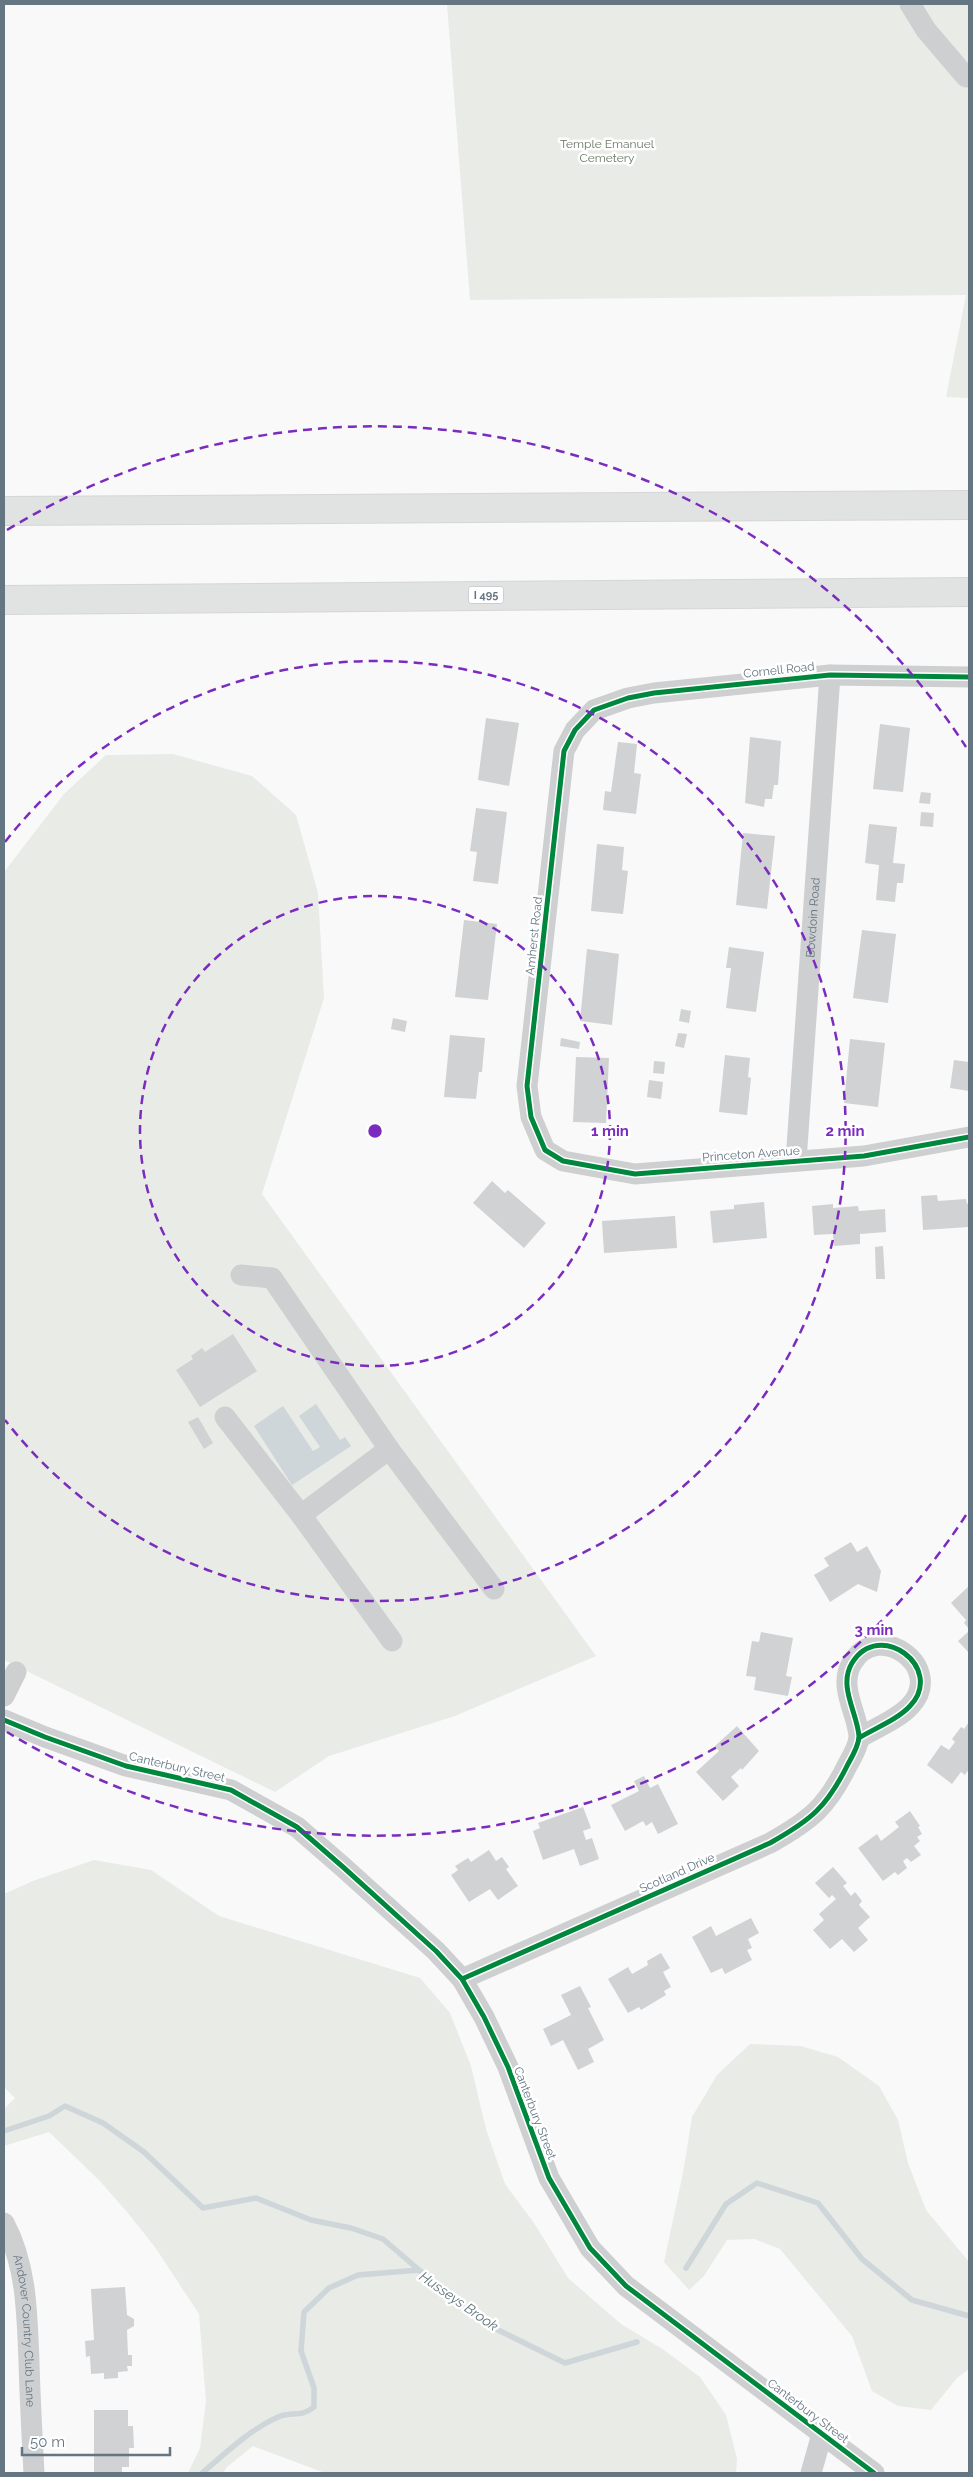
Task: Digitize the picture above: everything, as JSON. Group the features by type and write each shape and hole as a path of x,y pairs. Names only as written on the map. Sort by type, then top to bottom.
{"highway":[{"path":"4,511 969,505"},
{"name":"I 495","path":"4,600 969,592"}],"street":[{"path":"910,4 926,30 966,77"},
{"name":"Cornell Road","path":"594,710 628,698 654,693 830,675 969,677"},
{"name":"Bowdoin Road","path":"796,1161 830,675"},
{"name":"Amherst Road","path":"564,1160 545,1150 531,1117 527,1086 564,751 575,730 594,710"},
{"name":"Princeton Avenue","path":"564,1160 635,1174 864,1156 969,1137"},
{"path":"241,1275 272,1278 389,1449 494,1589"},
{"path":"225,1416 392,1641"},
{"path":"300,1516 389,1449"},
{"path":"4,1696 16,1672"},
{"name":"Canterbury Street","path":"4,1720 45,1738 126,1766 231,1790 297,1827 436,1951 462,1979 484,2017 508,2067 549,2178 590,2248 626,2286 874,2473"},
{"name":"Scotland Drive","path":"462,1979 770,1843 792,1831 828,1800 851,1759 859,1738"},
{"name":"Andover Country Club Lane","path":"4,2223 20,2261 26,2302 34,2473"},
{"path":"811,2473 822,2434"}],"green space":[{"name":"Temple Emanuel Cemetery","path":"447,4 969,4 969,398 946,397 966,295 470,300"},
{"path":"173,754 252,776 296,815 318,893 324,998 262,1194 596,1656 455,1716 329,1756 275,1792 4,1660 4,872 64,794 106,755"},
{"path":"94,1860 151,1870 219,1916 420,1978 450,2013 471,2066 486,2129 505,2184 534,2223 568,2278 621,2324 664,2350 700,2377 726,2415 737,2459 736,2473 325,2473 253,2446 227,2467 223,2473 188,2473 200,2448 206,2401 199,2314 155,2247 127,2212 99,2180 49,2132 4,2146 4,2109 15,2098 4,2087 4,1894 33,1881"},
{"path":"750,2044 801,2046 838,2057 879,2086 898,2120 908,2163 926,2210 969,2262 969,2369 957,2378 931,2410 898,2406 872,2391 852,2336 780,2249 754,2239 727,2240 704,2276 689,2290 664,2262 683,2173 692,2117 717,2075"}],"shaded area":[{"path":"316,1404 340,1440 345,1437 351,1446 292,1485 254,1426 283,1406 313,1451 320,1447 299,1416"}],"building":[{"path":"486,718 519,723 509,786 478,780"},
{"path":"880,724 910,728 903,792 873,789"},
{"path":"750,737 781,741 778,785 774,785 772,799 765,799 764,807 745,803"},
{"path":"618,742 637,744 634,773 641,774 636,814 603,810 605,791 611,792"},
{"path":"921,792 931,793 930,804 919,803"},
{"path":"476,808 507,812 498,884 473,881 477,852 470,851"},
{"path":"921,812 934,813 933,827 920,826"},
{"path":"869,824 897,827 893,863 905,864 903,883 897,883 895,902 876,900 879,865 865,863"},
{"path":"743,833 775,836 767,909 736,905"},
{"path":"597,844 624,847 622,870 628,871 623,914 591,911"},
{"path":"464,920 497,924 488,1000 455,997"},
{"path":"862,930 896,934 888,1003 853,998"},
{"path":"729,947 764,952 756,1012 726,1008 731,968 726,968"},
{"path":"587,949 619,954 612,1025 580,1021"},
{"path":"681,1009 691,1011 689,1023 679,1021"},
{"path":"393,1018 407,1021 405,1032 391,1029"},
{"path":"678,1033 687,1034 684,1048 675,1046"},
{"path":"450,1035 485,1038 482,1072 479,1072 476,1099 444,1097"},
{"path":"561,1038 580,1042 579,1049 560,1046"},
{"path":"850,1039 885,1043 878,1107 844,1103"},
{"path":"725,1055 750,1058 748,1077 751,1078 747,1115 719,1112"},
{"path":"576,1057 609,1058 606,1123 573,1122"},
{"path":"954,1060 969,1062 969,1091 950,1088"},
{"path":"654,1061 665,1062 664,1074 653,1073"},
{"path":"649,1080 663,1082 661,1099 647,1097"},
{"path":"492,1181 505,1193 508,1190 546,1223 524,1248 473,1203"},
{"path":"937,1195 938,1201 966,1199 967,1204 969,1203 969,1227 923,1230 921,1196"},
{"path":"764,1202 767,1238 713,1243 710,1211 734,1209 734,1205"},
{"path":"833,1204 833,1208 858,1206 859,1211 885,1209 886,1232 860,1234 860,1244 834,1246 833,1234 814,1235 812,1206"},
{"path":"675,1216 677,1248 604,1253 602,1221"},
{"path":"883,1246 885,1279 876,1279 875,1247"},
{"path":"233,1334 257,1371 200,1407 176,1370 193,1359 191,1356 202,1348 205,1352"},
{"path":"198,1417 213,1443 204,1449 188,1422"},
{"path":"851,1542 857,1552 867,1546 881,1571 877,1592 858,1584 830,1602 814,1575 829,1566 824,1558"},
{"path":"969,1586 969,1629 964,1623 966,1620 951,1603"},
{"path":"969,1631 969,1653 958,1641"},
{"path":"761,1632 793,1638 786,1676 792,1677 788,1696 754,1690 756,1677 746,1676 752,1641 759,1642"},
{"path":"969,1722 969,1769 965,1775 961,1772 952,1784 927,1765 941,1745 949,1750 955,1742 952,1739 961,1727 964,1729"},
{"path":"737,1726 759,1751 742,1770 741,1768 731,1777 739,1786 723,1801 696,1772 719,1751 715,1746"},
{"path":"644,1776 650,1788 658,1784 678,1824 658,1834 652,1822 646,1826 643,1821 625,1831 611,1805 639,1791 634,1781"},
{"path":"583,1807 591,1828 583,1831 586,1840 592,1838 599,1859 580,1866 574,1849 543,1860 533,1831 540,1828 538,1823"},
{"path":"910,1811 920,1826 918,1827 922,1834 917,1837 920,1841 914,1846 921,1855 911,1862 907,1858 903,1861 907,1868 898,1875 895,1872 883,1881 858,1848 877,1834 881,1841 899,1827 895,1822"},
{"path":"489,1850 496,1861 502,1857 509,1867 506,1869 518,1886 498,1900 490,1889 469,1902 451,1875 458,1870 455,1866 468,1858 471,1862"},
{"path":"833,1867 847,1883 843,1886 851,1896 855,1892 862,1901 859,1905 870,1917 858,1928 868,1940 854,1952 842,1939 830,1949 813,1930 824,1920 819,1914 836,1899 832,1895 829,1898 815,1883"},
{"path":"751,1918 759,1933 748,1939 752,1948 747,1950 752,1960 725,1974 722,1968 711,1973 692,1937 711,1926 716,1936"},
{"path":"661,1953 670,1968 663,1972 671,1987 664,1991 666,1995 641,2010 639,2007 628,2013 608,1979 628,1967 632,1974 648,1965 647,1961"},
{"path":"580,1986 591,2007 588,2008 604,2040 588,2049 594,2062 578,2070 563,2040 551,2046 543,2029 571,2015 561,1995"},
{"path":"125,2287 127,2315 134,2319 134,2326 127,2330 128,2355 132,2355 132,2366 127,2366 128,2371 118,2372 118,2378 104,2379 104,2373 91,2374 90,2356 86,2357 85,2341 94,2340 91,2289"},
{"path":"94,2410 128,2410 128,2426 133,2426 134,2448 129,2448 129,2467 122,2467 122,2473 94,2473"}],"waterway":[{"path":"4,2131 49,2116 65,2106 103,2123 144,2152 203,2208 256,2198 311,2220 351,2228 383,2239 419,2270"},
{"name":"Husseys Brook","path":"686,2268 726,2204 757,2183 818,2203 862,2259 912,2300 969,2316"},
{"name":"Husseys Brook","path":"202,2473 238,2442 267,2422 283,2415 305,2412 314,2407 314,2388 301,2351 304,2312 329,2288 358,2275 419,2270 494,2328 565,2363 637,2342"}],"cycle path":[{"path":"969,677 830,675 654,693 628,698 594,710 575,730 564,751 527,1086 531,1117 545,1150 563,1161 635,1174 864,1156 969,1137"},
{"path":"462,1979 770,1843 797,1827 816,1811 833,1791 858,1743 858,1727 847,1681 852,1663 864,1650 878,1645 892,1647 905,1653 915,1664 920,1677 919,1691 905,1711 859,1738"},
{"path":"4,1720 126,1766 231,1790 297,1827 436,1951 462,1979 484,2017 508,2067 549,2178 590,2248 626,2286 874,2473"}]}
